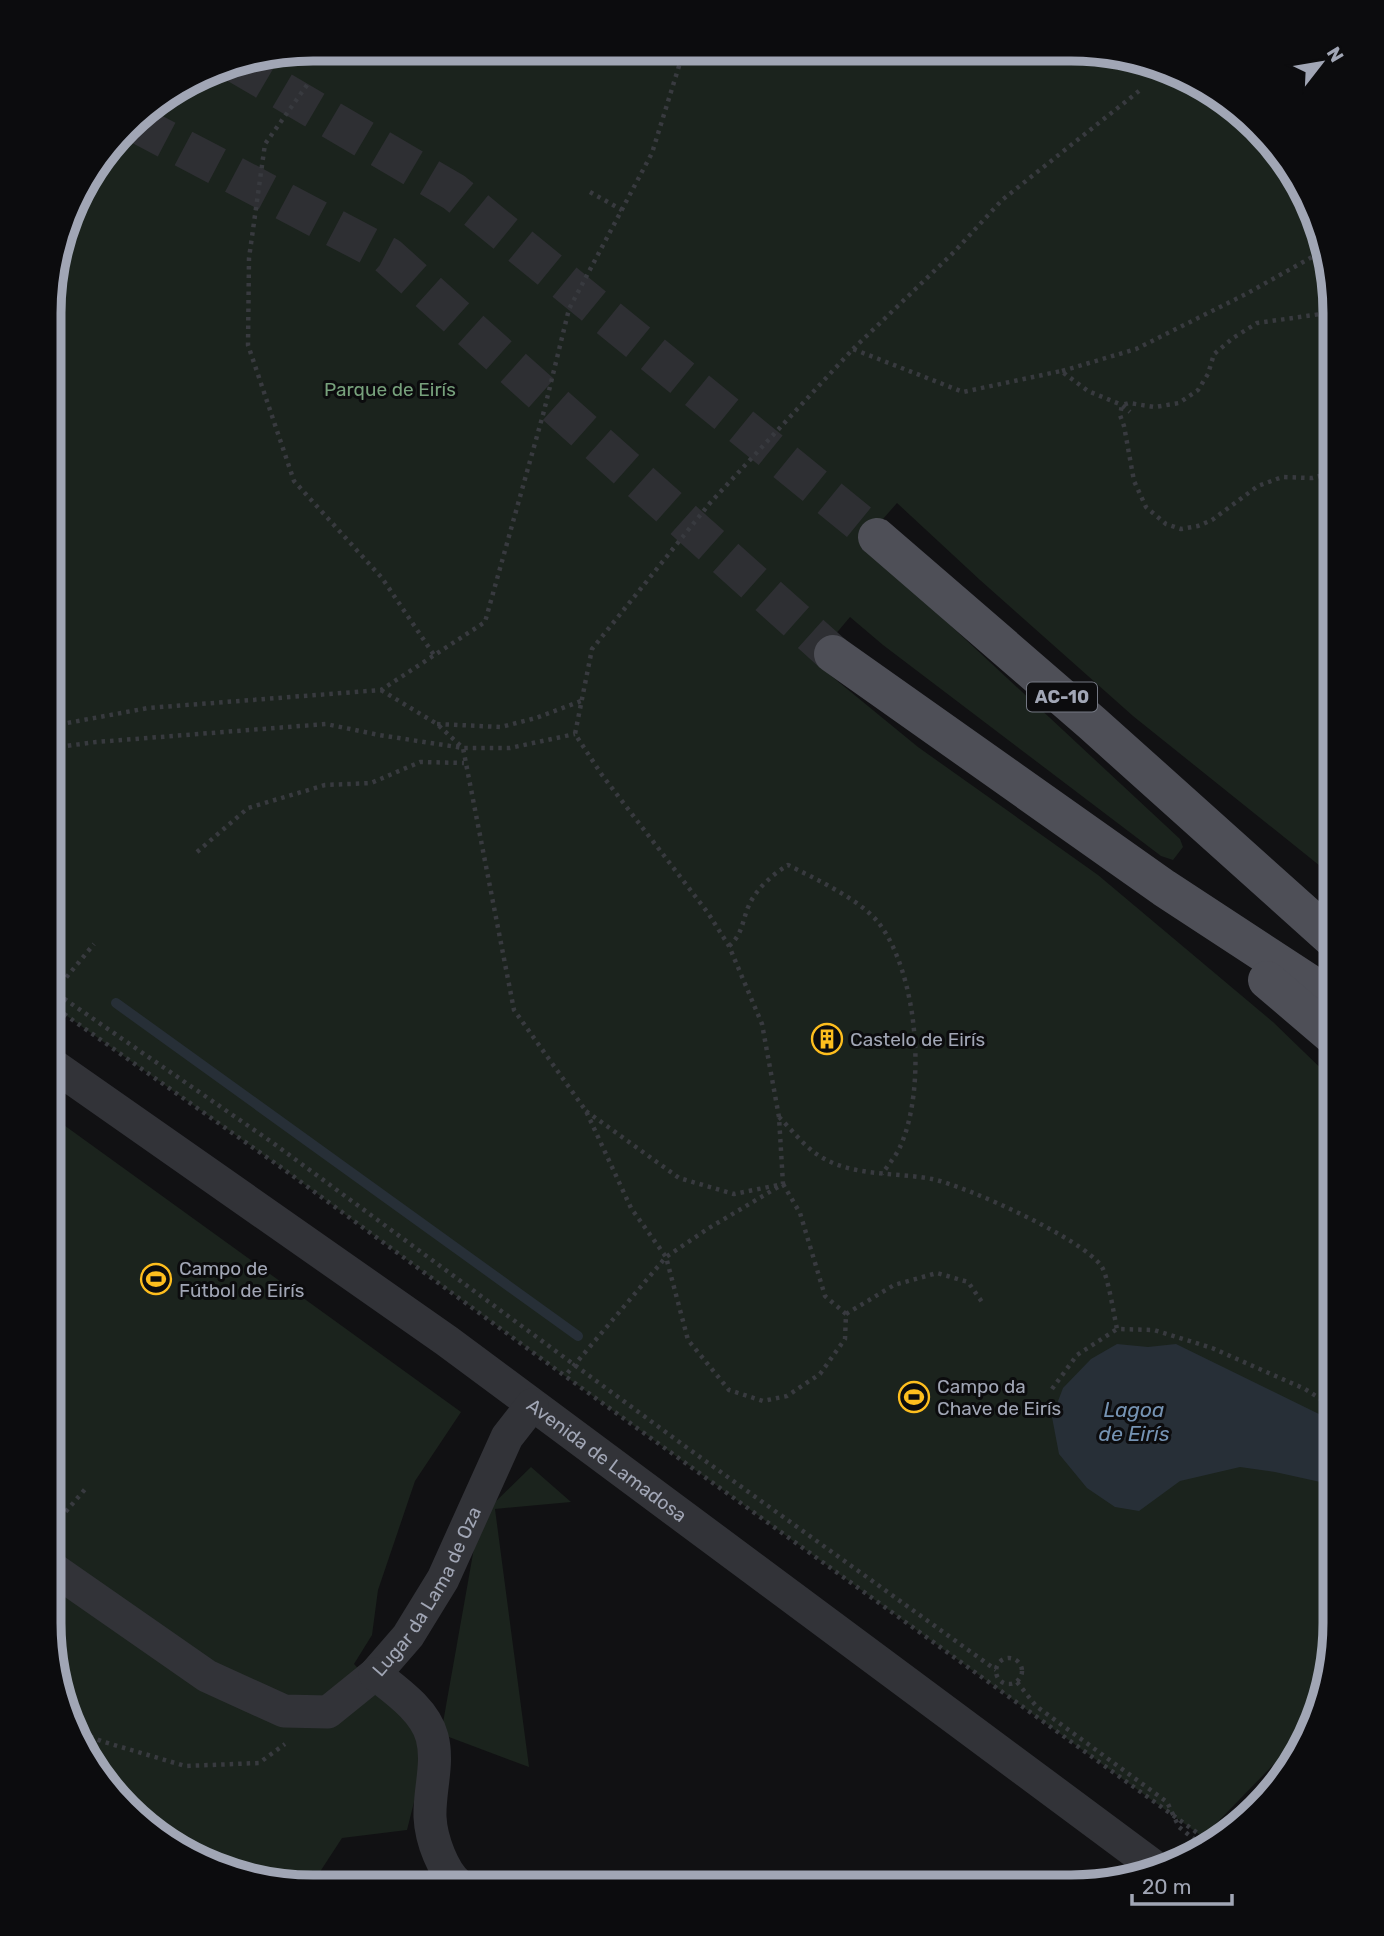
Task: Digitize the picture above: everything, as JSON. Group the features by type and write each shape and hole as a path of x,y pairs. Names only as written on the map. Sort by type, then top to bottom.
{"main road":[{"name":"AC-10","path":"877,537 1323,930"},
{"path":"833,654 1164,888 1323,992"},
{"name":"AC-10","path":"1244,859 1323,913"},
{"path":"1164,888 1323,1028"},
{"path":"1260,973 1323,1040"}],"street":[{"name":"Avenida de Lamadosa","path":"61,1071 447,1341 1148,1862"},
{"name":"Lugar da Lama de Oza","path":"450,1875 441,1861 430,1819 434,1781 432,1736 413,1704 375,1674 408,1636 443,1579 508,1437 532,1405"},
{"path":"61,1574 206,1676 284,1712 328,1712 375,1674"}],"path":[{"path":"61,724 148,708 381,690 485,622 544,411 569,309 652,153 681,61"},
{"path":"307,85 265,144 249,258 248,345 293,481 382,578 434,655"},
{"path":"846,1314 825,1296 800,1213 783,1185 779,1117 762,1024 729,946 708,913 602,775 575,734 592,649 710,503 853,349 954,252 1002,200 1139,91"},
{"path":"590,192 622,210"},
{"path":"853,349 963,392 1061,371 1136,349 1246,294 1316,255"},
{"path":"1061,371 1087,391 1122,405 1155,407 1179,403 1198,390 1208,374 1214,354 1257,323 1323,314"},
{"path":"1122,405 1129,412"},
{"path":"1122,405 1120,415 1134,481 1146,508 1174,527 1181,529 1212,520 1258,486 1282,477 1312,478 1323,475"},
{"path":"381,690 437,724 463,748 514,1010 586,1111 631,1209 666,1257 688,1340 729,1390 762,1401 787,1396 820,1374 845,1339 846,1314"},
{"path":"437,724 502,727 536,718 582,700"},
{"path":"61,747 326,724 379,736 463,748 510,748 575,734"},
{"path":"197,852 248,808 325,785 371,783 420,762 464,763"},
{"path":"729,946 738,939 749,904 771,876 788,865 837,890 876,920 898,954 910,995 916,1049 912,1104 900,1147 883,1174"},
{"path":"61,981 94,944"},
{"path":"61,999 273,1143 574,1365 996,1670 998,1678 1005,1684 1017,1682"},
{"path":"61,1012 282,1168 1203,1837"},
{"path":"586,1111 680,1178 734,1194 783,1185"},
{"path":"779,1117 817,1155 852,1169 933,1180 988,1199 1072,1240 1103,1268 1117,1329"},
{"path":"565,1376 666,1257 709,1228 783,1185"},
{"path":"846,1314 894,1285 937,1272 968,1282 982,1302"},
{"path":"1052,1389 1077,1355 1117,1329 1154,1330 1212,1348 1305,1389 1323,1400"},
{"path":"61,1517 87,1487"},
{"path":"996,1670 1003,1660 1015,1660 1021,1670 1017,1682"},
{"path":"1017,1682 1036,1706 1167,1802 1179,1827 1197,1841"},
{"path":"88,1736 185,1766 258,1763 328,1712"}],"green space":[{"name":"Parque de Eirís","path":"1070,61 1120,66 1167,80 1211,104 1249,135 1271,160 1297,202 1314,248 1321,281 1323,868 1133,716 897,503 862,543 1180,839 1183,847 1173,860 1161,856 850,617 813,661 918,747 1098,875 1273,1022 1323,1070 1323,1293 1320,1298 1323,1371 1323,1622 1321,1655 1314,1688 1304,1719 1289,1748 1203,1837 282,1168 61,1012 63,281 70,248 87,202 113,160 135,135 160,113 202,87 248,70 281,63"},
{"path":"61,1123 461,1412 415,1481 378,1590 372,1635 354,1664 413,1727 423,1766 407,1830 342,1838 318,1875 264,1870 217,1856 173,1832 135,1801 104,1763 80,1719 66,1672 61,1622"},
{"path":"531,1467 571,1502 495,1509 529,1767 441,1734 474,1548 491,1506"}],"water":[{"name":"Lagoa de Eirís","path":"1117,1344 1148,1347 1176,1344 1321,1415 1323,1483 1240,1467 1180,1481 1139,1511 1115,1507 1087,1488 1059,1454 1052,1417 1063,1388 1091,1359"}],"waterway":[{"path":"116,1003 578,1336"}],"tunnel":[{"path":"247,70 454,192 877,537"},
{"path":"143,127 388,256 833,654"}],"place":[{"name":"Castelo de Eirís","path":"827,1039"},
{"name":"Campo de Fútbol de Eirís","path":"156,1279"},
{"name":"Campo da Chave de Eirís","path":"914,1397"}]}
